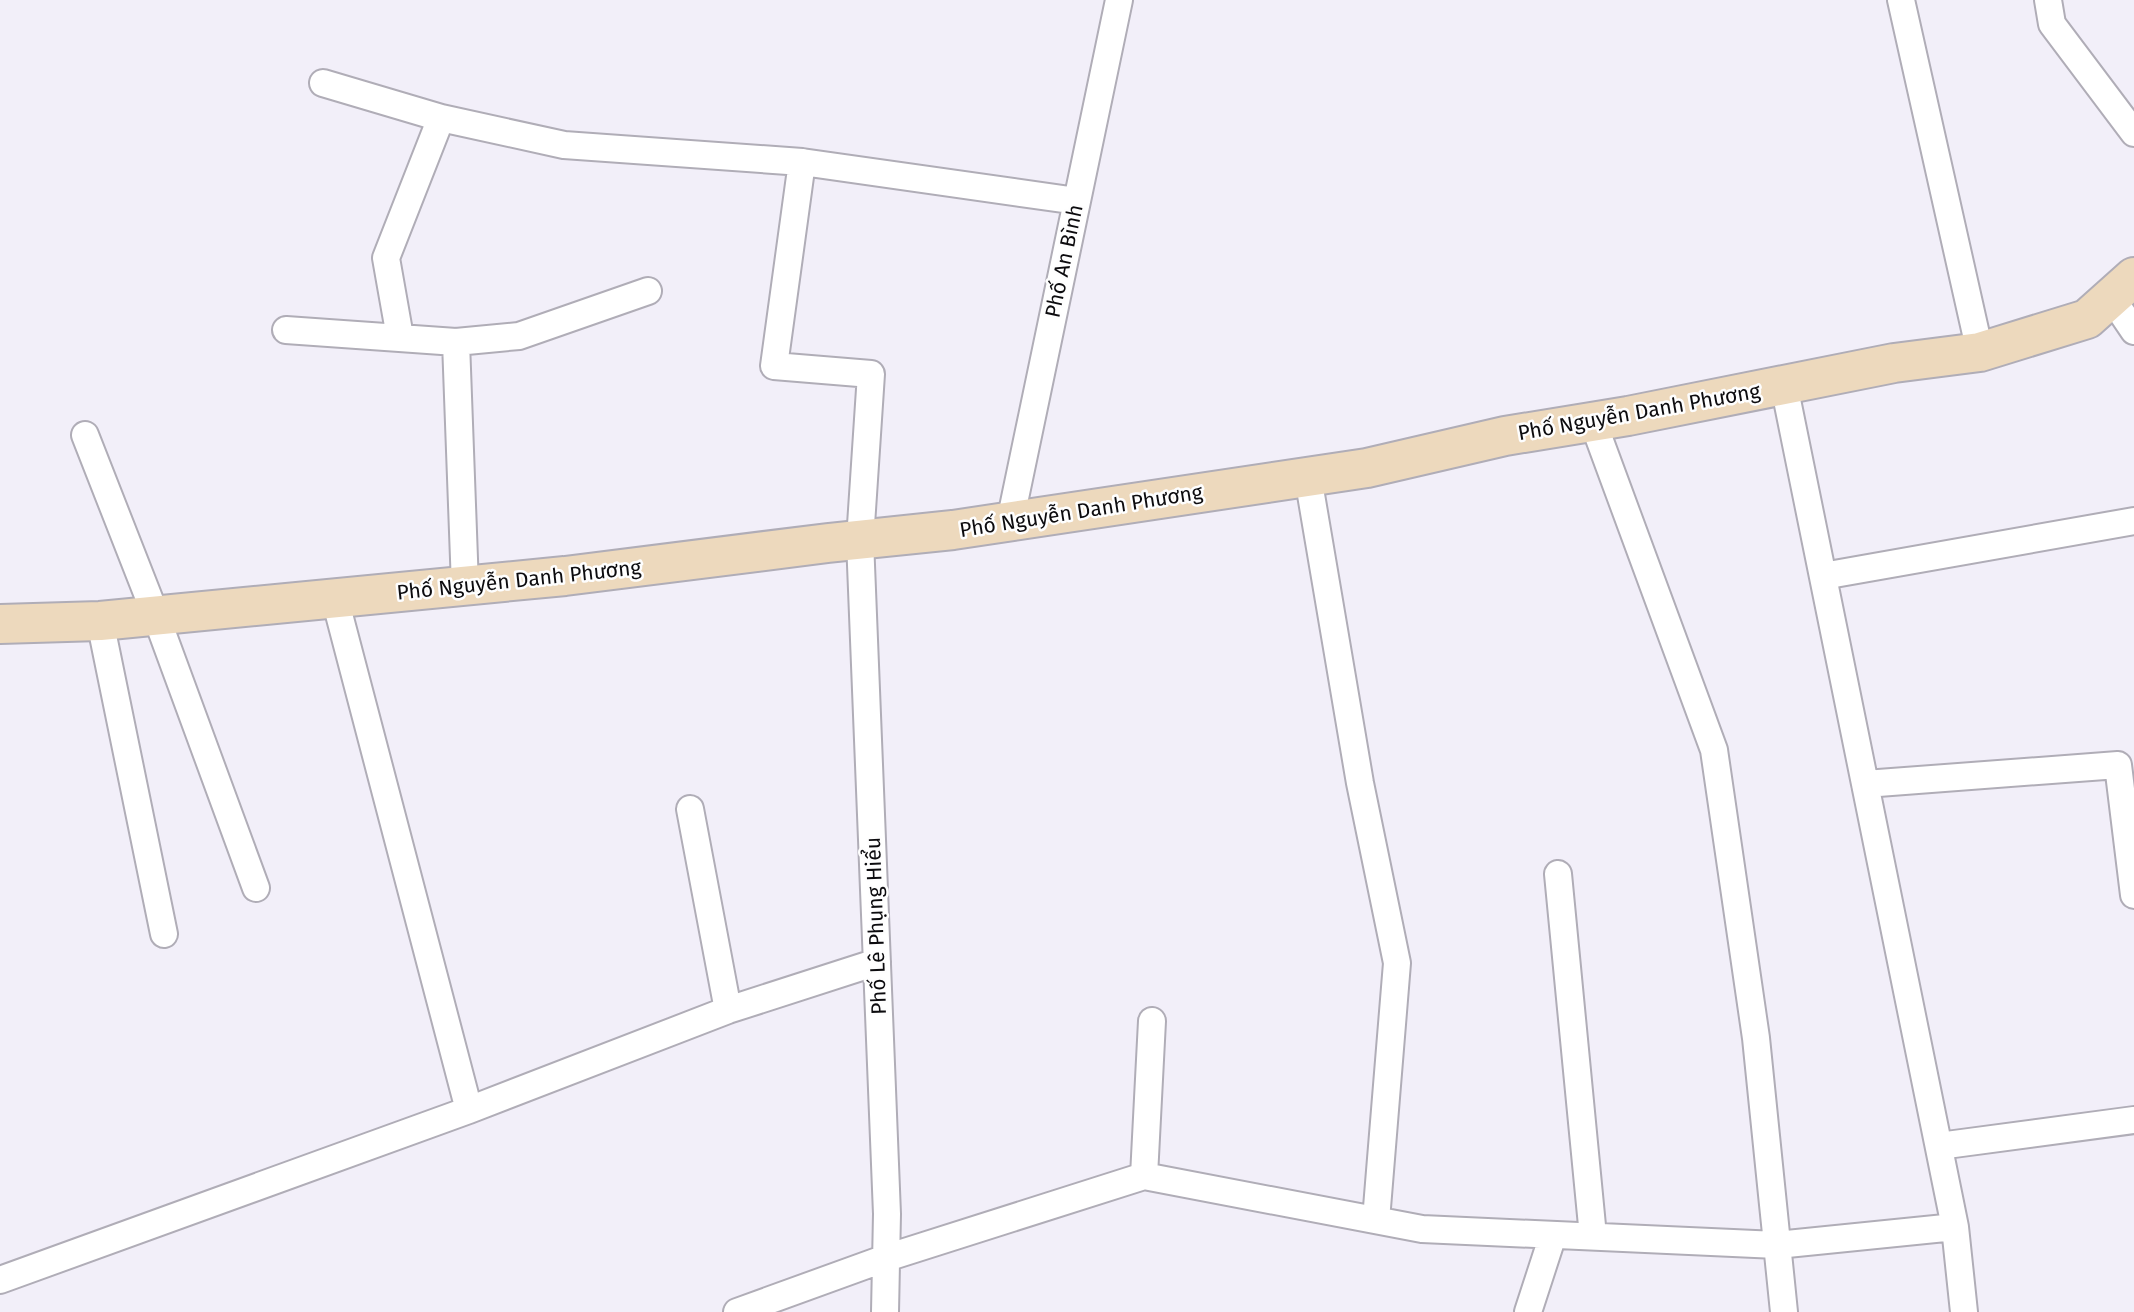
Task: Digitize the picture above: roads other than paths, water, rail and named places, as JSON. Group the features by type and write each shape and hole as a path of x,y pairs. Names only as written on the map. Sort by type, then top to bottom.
{"street":[{"name":"Phố An Bình","path":"1010,522 1119,0"},
{"path":"1901,0 1980,352"},
{"path":"2048,0 2052,24 2134,133"},
{"path":"323,83 441,118 564,145 802,162 1077,201"},
{"path":"400,337 386,258 441,118"},
{"name":"Phố Lê Phụng Hiểu","path":"802,162 774,366 871,374 860,540 887,1214 885,1312"},
{"path":"2123,287 2134,331"},
{"name":"Phố Nguyễn Danh Phương","path":"0,624 100,621 466,586 1010,522 1367,468 1505,436 1593,422 1894,363 1980,352 2087,319 2123,287"},
{"path":"286,330 456,342 519,336 648,291"},
{"path":"456,342 466,586"},
{"path":"1784,385 1955,1227 1964,1312"},
{"path":"1593,422 1714,750 1756,1038 1784,1312"},
{"path":"85,435 156,616 256,888"},
{"path":"1308,477 1360,783 1397,962 1376,1220"},
{"path":"1823,576 2134,521"},
{"path":"335,599 469,1110"},
{"path":"100,621 164,934"},
{"path":"1866,784 2118,765 2134,895"},
{"path":"690,808 728,1010"},
{"path":"1558,873 1593,1236"},
{"path":"0,1280 469,1110 728,1010 877,962"},
{"path":"1144,1176 1152,1021"},
{"path":"1939,1146 2134,1120"},
{"path":"737,1312 886,1258 1144,1176 1422,1229 1777,1245 1955,1227"},
{"path":"1528,1312 1553,1235"}]}
